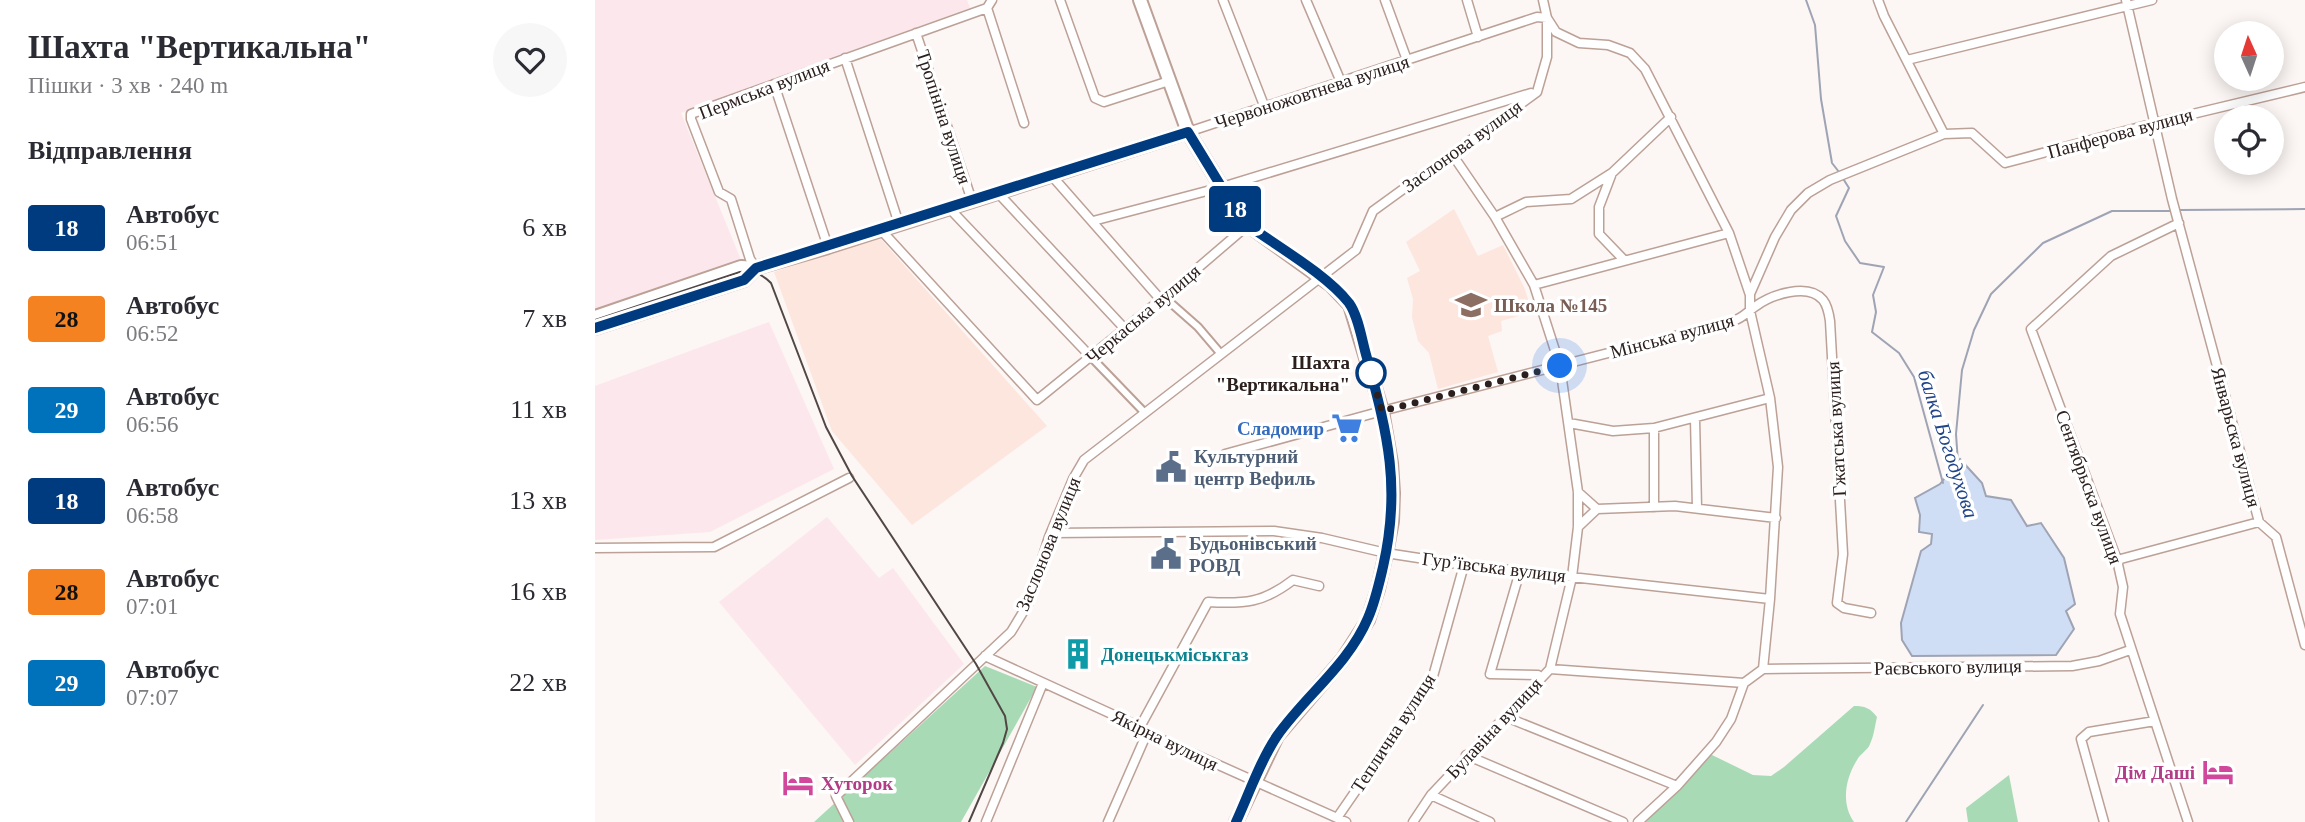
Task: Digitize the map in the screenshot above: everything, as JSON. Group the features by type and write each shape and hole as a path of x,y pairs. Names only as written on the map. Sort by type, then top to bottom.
{"main road":[{"path":"1140,0 1188,132 1238,214 1248,225 1320,276 1350,305 1382,411 1391,463 1392,521 1378,589 1368,620 1343,659 1277,736 1236,822"},
{"name":"Червоножовтнева вулиця","path":"595,317 741,267 756,268 828,247 1188,132"},
{"name":"Червоножовтнева вулиця","path":"595,328 744,280 756,268"}],"street":[{"path":"1060,0 1095,99 1104,102 1169,81"},
{"path":"1223,0 1265,108"},
{"path":"1305,0 1342,82"},
{"path":"1385,0 1407,60"},
{"path":"1467,0 1478,37"},
{"name":"Заслонова вулиця","path":"849,822 836,796 1011,632 1028,604 1051,533 1073,479 1084,460 1356,250 1373,211 1537,92 1548,57 1547,18 1543,0"},
{"path":"1750,295 1775,237 1791,210 1808,193 1831,180 1944,134 1878,0"},
{"path":"1907,60 2127,3 2152,0"},
{"name":"Январьска вулиця","path":"2127,3 2172,199 2259,522 2276,537 2305,645"},
{"path":"990,4 1024,123"},
{"name":"Пермська вулиця","path":"756,268 750,259 731,199 719,192 691,114 990,4"},
{"name":"Червоножовтнева вулиця","path":"1188,132 1537,17 1547,18"},
{"path":"1547,18 1556,32 1579,43 1608,45 1630,53 1645,69 1671,117 1729,233 1750,295 1750,311 1770,398 1778,467 1763,670 1744,683 1731,719 1716,742 1677,786 1638,822"},
{"name":"Тропініна вулиця","path":"916,33 972,201"},
{"path":"845,58 899,224"},
{"path":"774,84 828,247"},
{"name":"Панферова вулиця","path":"1944,134 1972,134 2005,163 2305,87"},
{"path":"1093,220 1222,187 1537,92"},
{"path":"1495,216 1526,202 1571,199 1612,173 1671,117"},
{"name":"Булавіна вулиця","path":"1413,822 1431,795 1466,755 1550,669 1572,577 1578,527 1578,492 1560,366 1534,285 1495,216 1452,154"},
{"path":"1612,173 1599,207 1599,234 1624,261"},
{"path":"1052,176 1163,299 1198,327 1221,354"},
{"path":"998,193 1125,329"},
{"path":"949,208 1145,412"},
{"name":"Сентябрьска вулиця","path":"2179,223 2111,256 2031,329 2117,560 2123,587 2120,614 2188,822"},
{"name":"Черкаська вулиця","path":"881,230 1037,400 1163,299 1248,225"},
{"path":"1534,285 1729,233"},
{"name":"Гжатська вулиця","path":"1750,311 1757,305 1794,291 1815,293 1826,306 1831,321 1843,554 1837,603 1844,608 1871,613"},
{"name":"Мінська вулиця","path":"1225,454 1733,321 1744,317 1750,311"},
{"path":"1569,423 1613,430 1654,428 1770,398"},
{"path":"1695,418 1697,508"},
{"path":"1654,428 1654,507"},
{"path":"595,548 714,547 849,478"},
{"path":"1578,492 1597,509"},
{"path":"1578,527 1597,509 1697,508 1776,518"},
{"path":"2117,560 2259,522"},
{"name":"Гур’ївська вулиця","path":"1051,533 1274,531 1464,565 1770,599"},
{"name":"Теплична вулиця","path":"1337,818 1431,680 1464,565"},
{"path":"1520,571 1490,674 1541,677"},
{"path":"1108,822 1143,730 1208,602 1240,603 1262,598 1273,595 1293,580 1319,586"},
{"name":"Раєвського вулиця","path":"1763,670 2072,666 2099,661 2130,650"},
{"name":"Якірна вулиця","path":"985,656 1346,822"},
{"path":"1550,669 1744,683"},
{"path":"986,822 1043,683"},
{"path":"1506,717 1677,786"},
{"path":"2104,822 2081,739 2089,732 2155,721"},
{"path":"1466,755 1623,822"},
{"path":"1431,795 1490,822"}],"shaded area":[{"path":"595,0 967,0 970,8 681,113 741,260 644,297 595,310"},
{"name":"Школа №145","path":"1454,209 1478,256 1503,245 1524,287 1532,312 1501,321 1502,331 1488,336 1498,372 1438,389 1429,353 1418,341 1412,317 1413,299 1407,278 1420,271 1406,242"},
{"path":"879,237 1047,426 912,525 832,431 774,272"},
{"path":"769,322 834,469 710,532 595,540 595,386"},
{"path":"827,517 879,578 893,568 964,664 855,765 719,602"}],"green space":[{"path":"985,666 1037,687 961,822 814,822"},
{"path":"1854,706 1867,708 1877,717 1870,744 1857,760 1847,783 1847,807 1854,822 1646,822 1710,754 1753,775 1771,776"},
{"path":"2009,775 2018,822 1968,822 1966,808"}],"water":[{"path":"1960,459 1982,483 1986,496 2011,500 2027,526 2041,523 2064,558 2075,604 2066,611 2074,629 2056,655 1912,656 1902,640 1901,623 1921,551 1931,544 1932,534 1919,532 1920,515 1915,498 1940,484"}],"waterway":[{"name":"балка Богодухова","path":"1806,0 1815,25 1821,99 1832,163 1839,172"},
{"name":"балка Богодухова","path":"1842,177 1849,188 1836,216 1845,241 1860,263 1884,267 1873,295 1876,312 1872,332 1899,353 1914,377 1943,483"},
{"path":"2180,210 2305,209"},
{"path":"1958,463 1956,434 1962,370 1974,330 1991,294 2043,243 2112,211 2171,211"},
{"name":"балка Богодухова","path":"1906,822 1983,705"}],"tram line":[{"path":"595,320 740,272 757,273 771,283 826,427 852,476 976,664 1005,716 1007,729 1003,743 969,822"}],"bus line":[{"name":"18","path":"595,328 744,280 756,268 1188,132 1238,214 1248,225 1331,285 1350,305 1382,411 1391,463 1392,521 1378,589 1368,620 1343,659 1277,736 1236,822"}],"place":[{"name":"Школа №145","path":"1471,305"},
{"name":"Шахта \"Вертикальна\"","path":"1371,373"},
{"name":"Сладомир","path":"1347,428"},
{"name":"Культурний центр Вефиль","path":"1171,467"},
{"name":"Будьонівський РОВД","path":"1166,554"},
{"name":"Донецькміськгаз","path":"1078,654"},
{"name":"Дім Даші","path":"2218,772"},
{"name":"Хуторок","path":"798,783"}],"route":[{"path":"1371,373 1369,366 1382,411 1560,366"}]}
